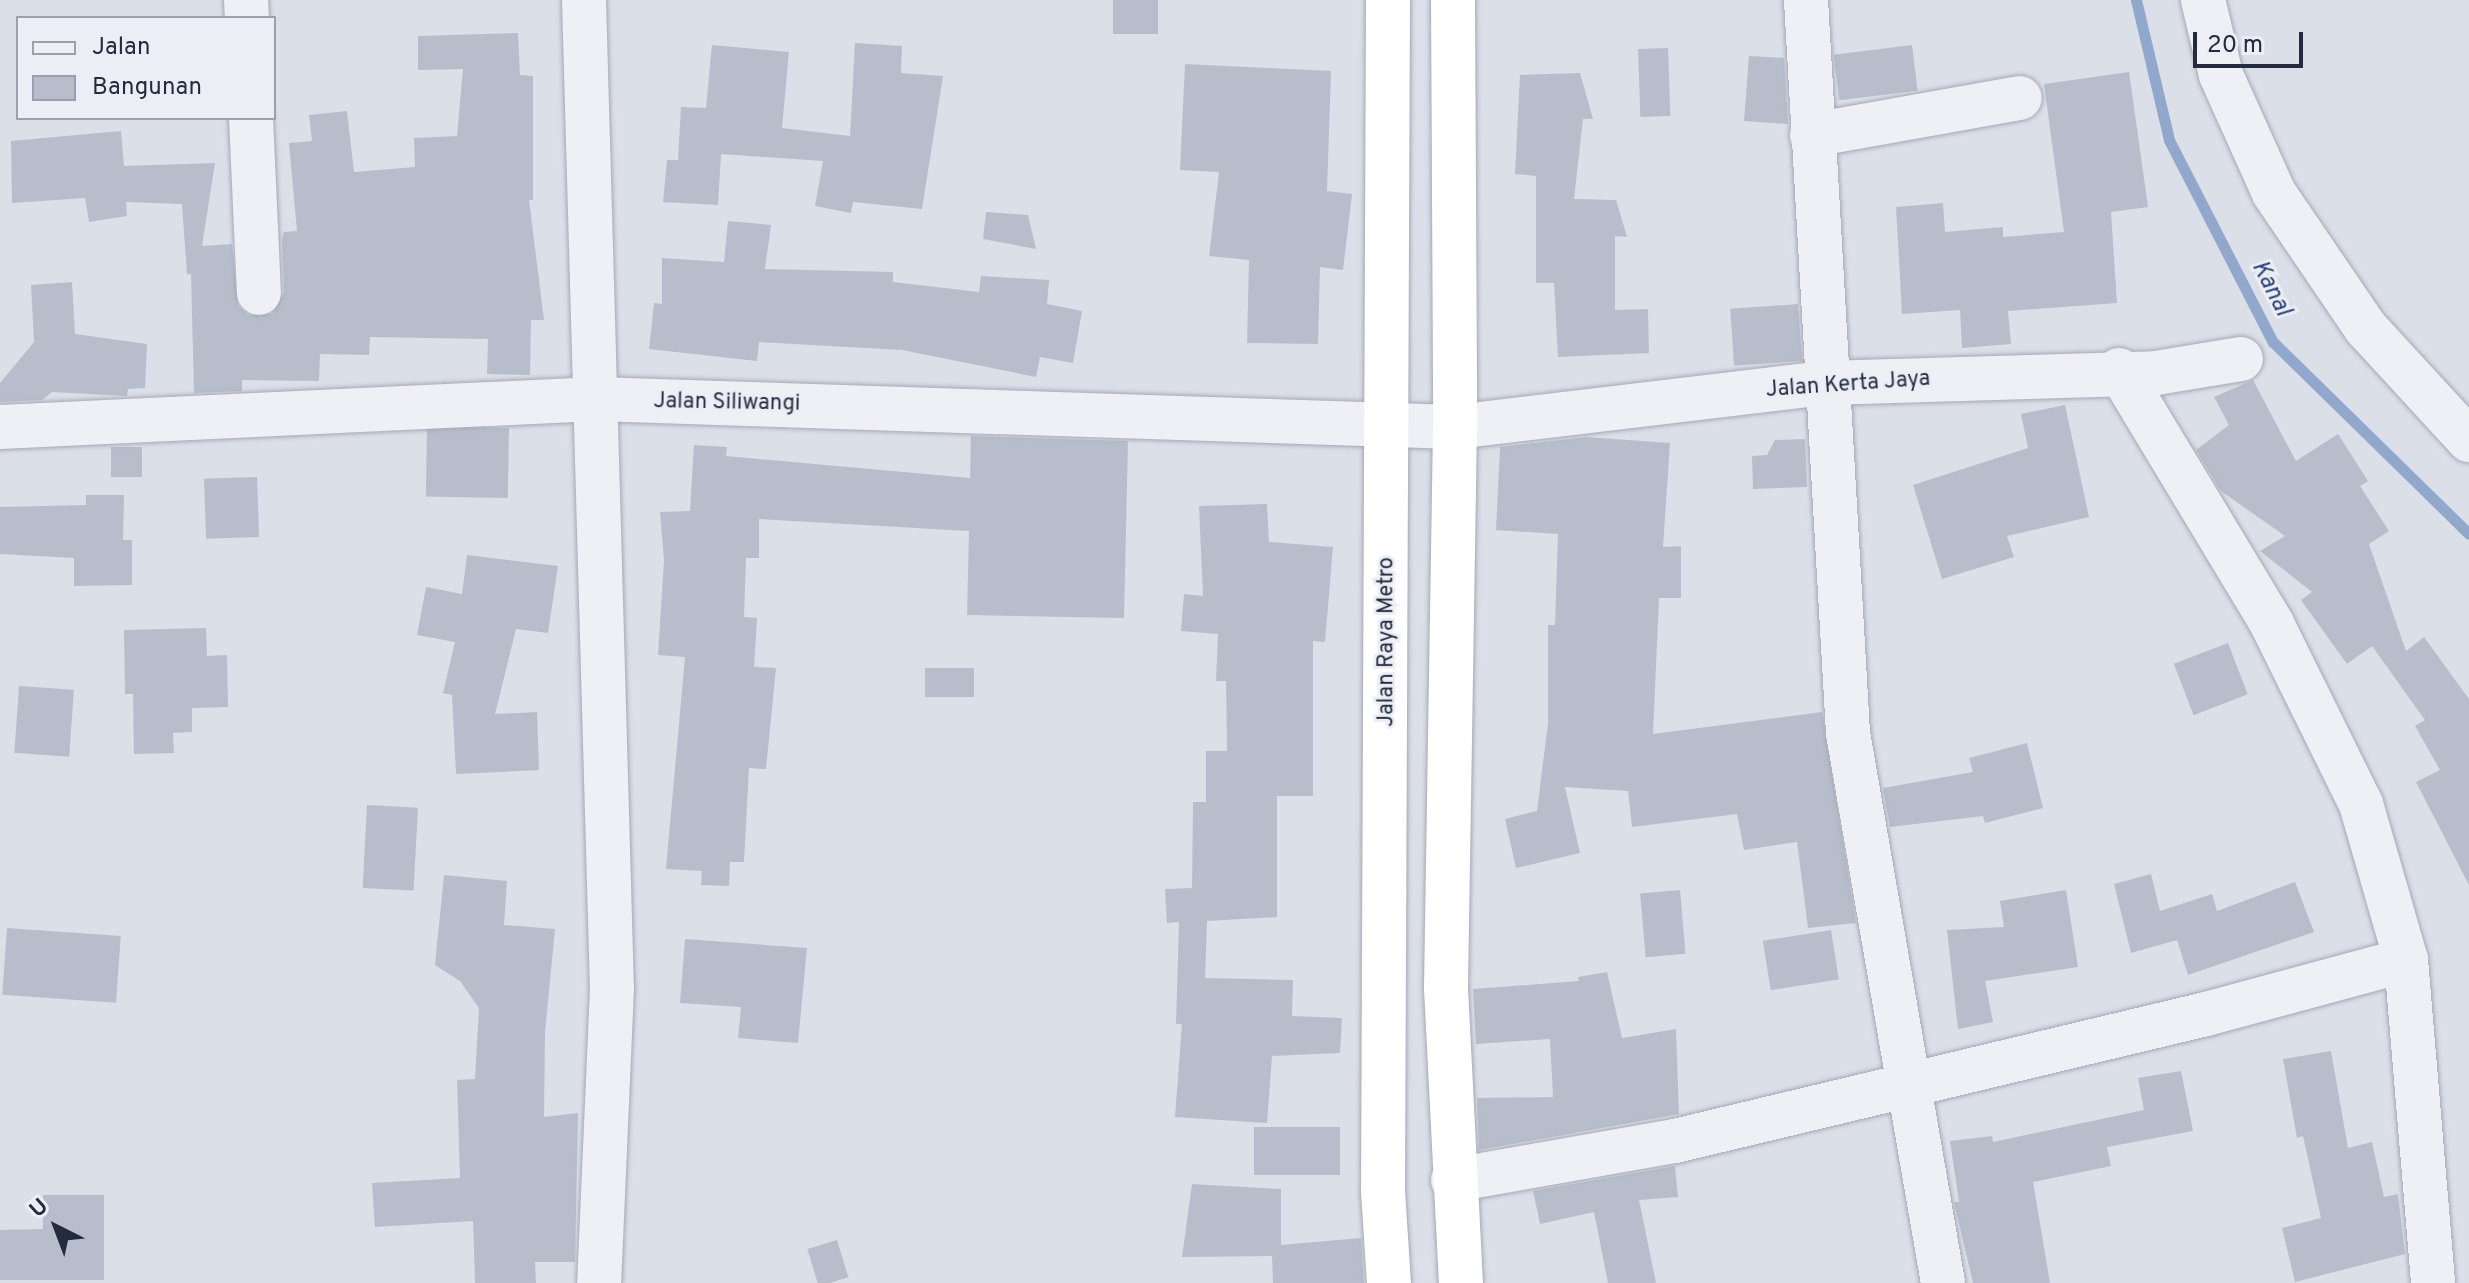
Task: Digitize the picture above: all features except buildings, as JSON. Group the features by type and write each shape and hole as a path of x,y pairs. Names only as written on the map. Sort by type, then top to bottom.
{"highway":[{"name":"Jalan Raya Metro","path":"1388,0 1389,426 1383,1191 1389,1283"},
{"path":"1453,0 1455,427 1446,988 1453,1180 1461,1283"}],"street":[{"path":"584,0 612,988 599,1283"},
{"path":"1806,0 1848,733 1911,1081 1943,1283"},
{"path":"2203,0 2221,75 2274,193 2365,327 2469,440"},
{"path":"1812,135 2020,98"},
{"path":"251,120 259,293"},
{"name":"Jalan Kerta Jaya","path":"1455,427 1826,383 2119,370 2156,373 2241,359"},
{"path":"2119,370 2272,624 2361,804 2406,960 2433,1283"},
{"name":"Jalan Siliwangi","path":"0,427 596,399 1455,427"},
{"path":"1453,1180 1675,1141 1911,1081 2206,1014 2406,960"}],"waterway":[{"name":"Kanal","path":"2136,0 2169,140 2273,342 2469,534"}]}
